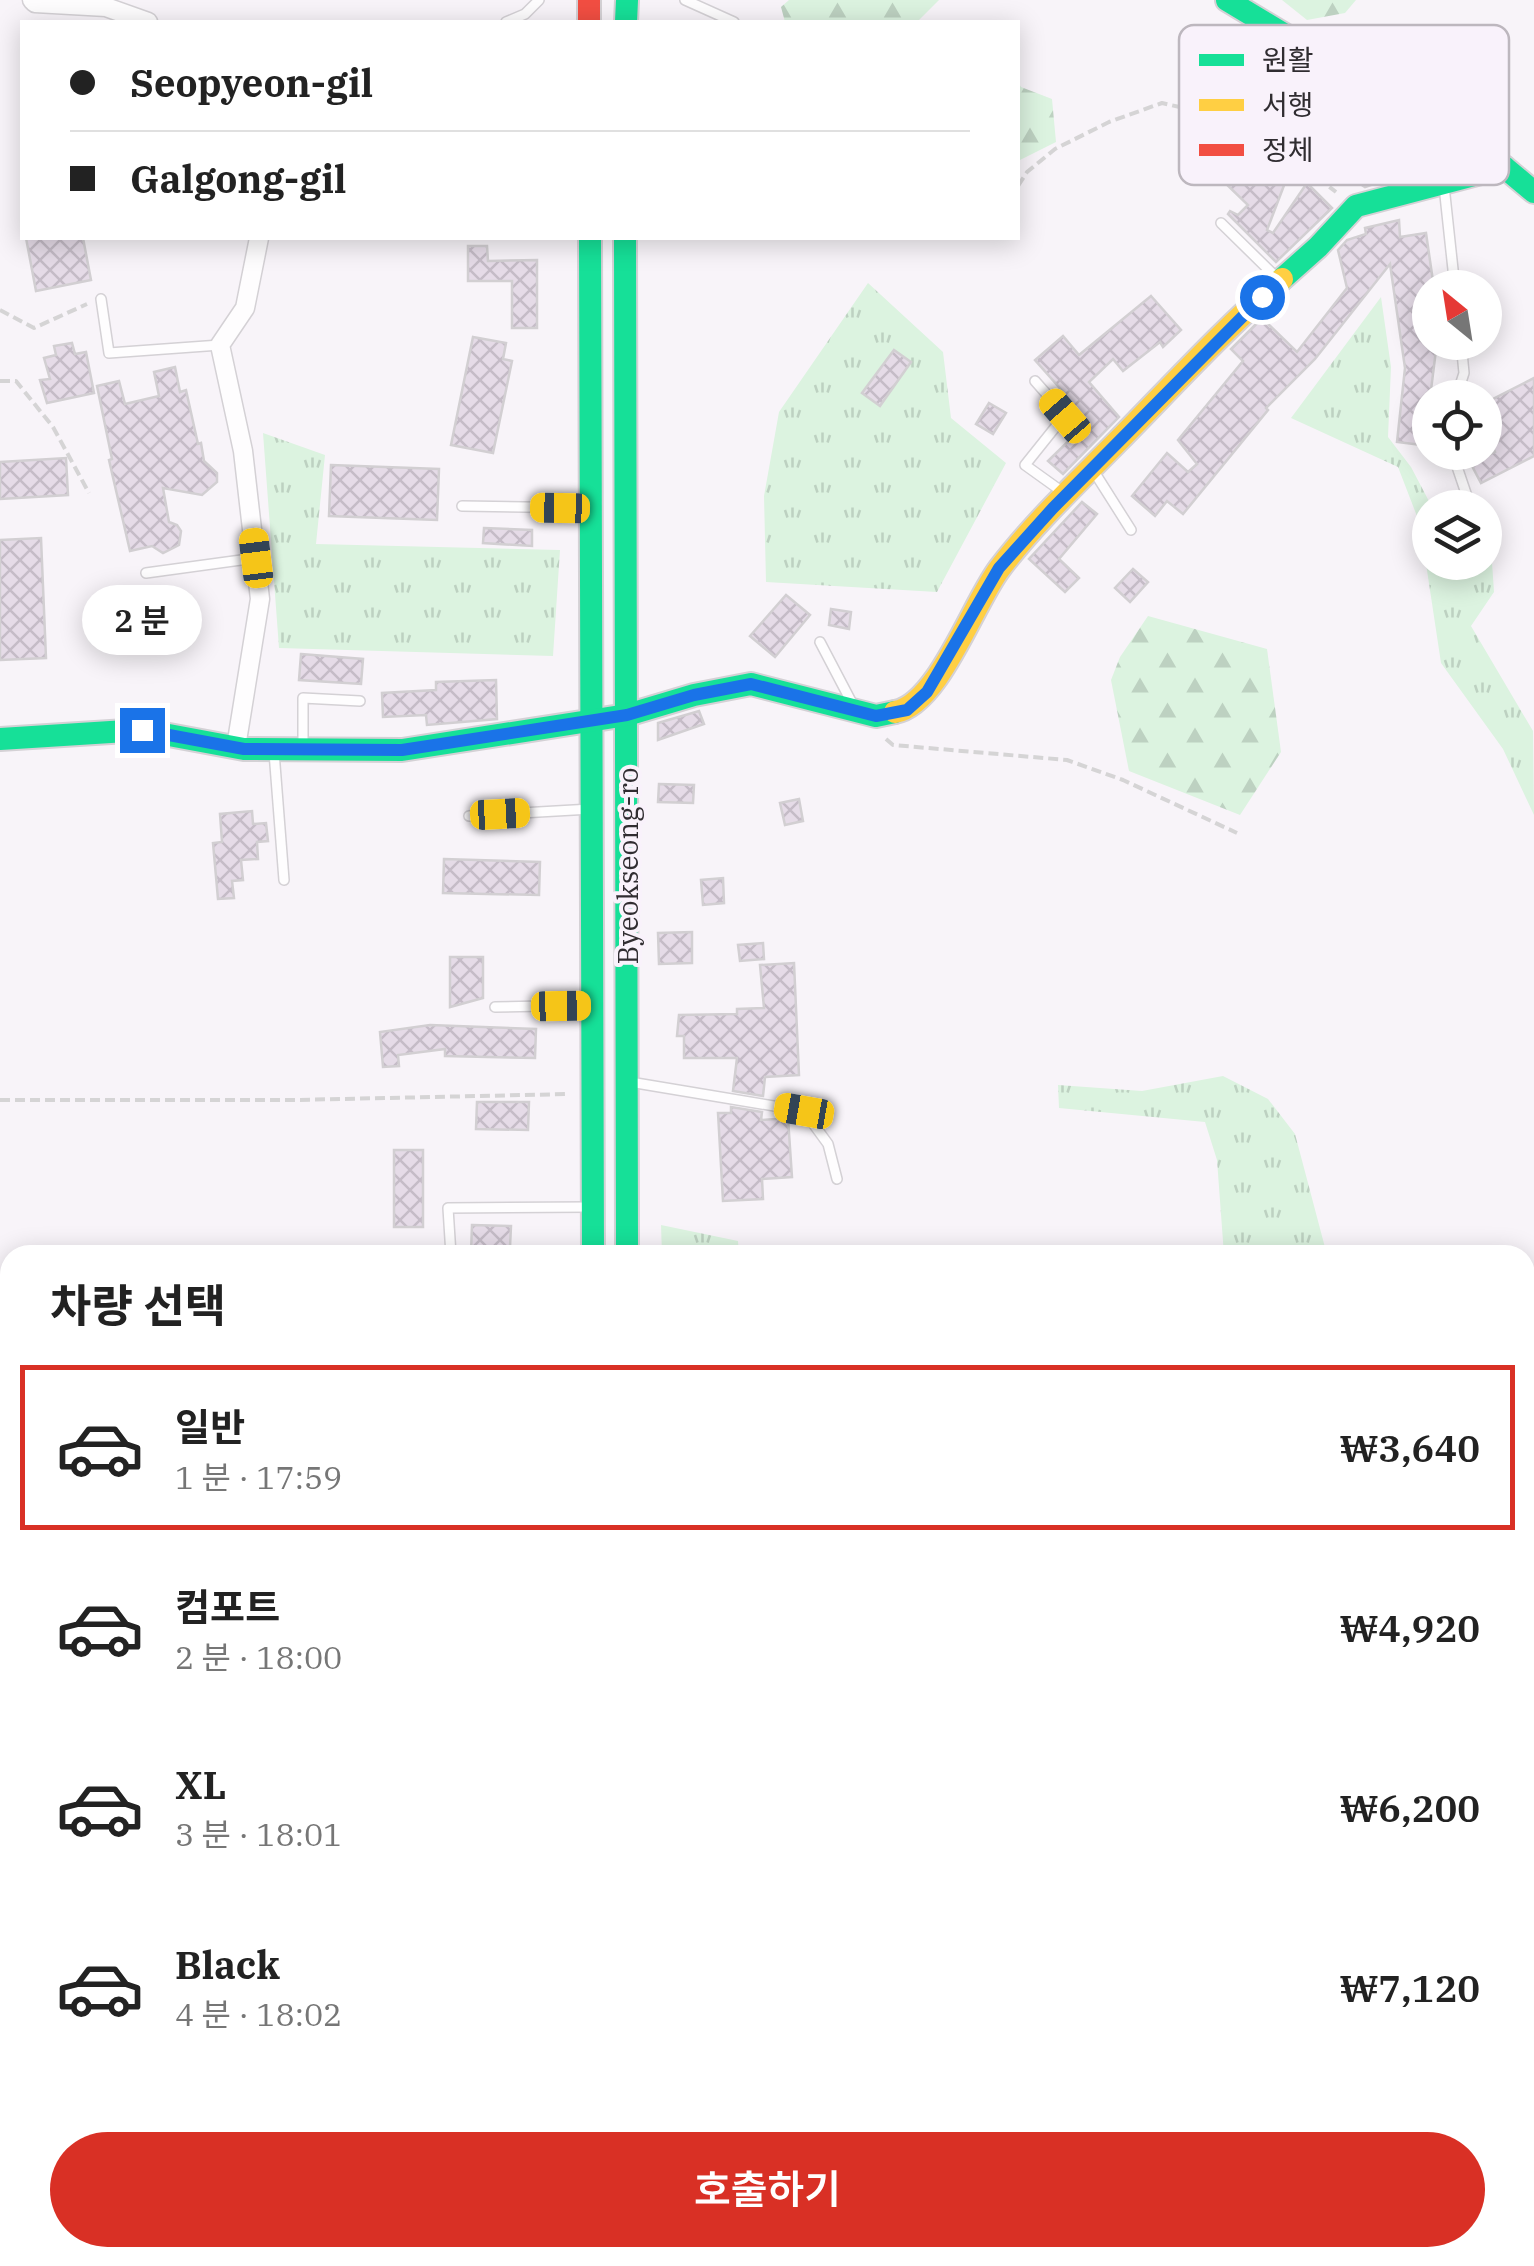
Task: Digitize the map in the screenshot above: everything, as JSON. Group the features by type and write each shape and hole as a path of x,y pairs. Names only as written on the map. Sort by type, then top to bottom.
{"street":[{"path":"32,0 106,8 128,6"},
{"path":"1227,0 1269,25"},
{"path":"1509,170 1534,192"},
{"path":"0,739 142,730 236,747 402,750 627,715 694,695 751,684 876,716 907,710 927,692 999,568 1243,313 1318,247 1356,206 1436,185"},
{"path":"236,747 260,599 243,451 220,346 244,308 259,240"},
{"name":"Byeokseong-ro","path":"590,240 593,1245"},
{"name":"Byeokseong-ro","path":"626,240 627,1245"}],"lane":[{"path":"511,20 525,14 539,0"},
{"path":"685,0 730,20"},
{"path":"1444,185 1453,270"},
{"path":"1221,223 1280,280"},
{"path":"101,299 110,354 220,346"},
{"path":"1035,381 1065,416 1025,465 1066,494"},
{"path":"1092,468 1130,530"},
{"path":"462,506 592,508"},
{"path":"146,573 256,558"},
{"path":"820,642 856,712"},
{"path":"303,749 302,698 360,701"},
{"path":"274,749 284,880"},
{"path":"468,816 594,809"},
{"path":"495,1007 594,1006"},
{"path":"627,1082 804,1111 828,1144 838,1179"},
{"path":"450,1245 448,1208 593,1207"}],"path":[{"path":"1020,183 1055,149 1109,122 1162,103 1179,107"},
{"path":"1328,185 1356,206"},
{"path":"0,310 34,328 62,312 101,299"},
{"path":"0,381 16,381 53,427 89,493"},
{"path":"856,712 893,745 1067,760 1123,780 1238,832"},
{"path":"0,1100 257,1100 593,1093"}],"green space":[{"path":"789,0 939,0 919,20 784,20 781,7"},
{"path":"1282,0 1356,0 1345,13 1307,20"},
{"path":"1020,85 1052,99 1056,142 1020,160"},
{"path":"868,283 943,352 951,418 1006,463 937,592 766,582 764,496 779,412"},
{"path":"1381,297 1391,367 1388,437 1423,490 1412,490 1412,503 1398,467 1291,418"},
{"path":"263,433 325,455 316,544 560,550 553,656 279,648"},
{"path":"1428,580 1493,580 1494,592 1471,626 1533,731 1534,815 1503,749 1441,663"},
{"path":"1148,616 1267,649 1281,752 1240,815 1129,771 1111,680 1120,657"},
{"path":"1223,1076 1268,1099 1295,1134 1324,1245 1223,1245 1217,1160 1205,1122 1059,1108 1058,1085 1142,1091"},
{"path":"661,1225 738,1241 738,1245 662,1245"}],"building":[{"path":"1227,185 1284,185 1267,230 1273,233 1306,185 1332,208 1276,262 1228,214 1230,211 1238,215 1248,205"},
{"path":"1399,220 1400,237 1426,233 1431,270 1412,270 1412,360 1435,360 1432,380 1412,380 1412,444 1397,442 1405,368 1390,264 1315,359 1266,408 1183,514 1167,501 1155,516 1132,496 1167,453 1188,472 1197,464 1178,440 1243,361 1231,349 1262,318 1297,352 1347,288 1338,250 1347,240 1366,234 1365,228"},
{"path":"26,240 83,240 91,280 36,291"},
{"path":"468,246 487,246 488,261 537,260 537,328 512,328 512,281 468,281"},
{"path":"1151,296 1181,330 1163,347 1160,342 1123,371 1113,359 1089,382 1119,417 1063,474 1048,461 1086,424 1061,398 1065,394 1035,360 1063,336 1079,355"},
{"path":"473,337 506,343 503,359 512,361 493,453 451,445"},
{"path":"72,343 75,354 86,352 94,393 47,403 40,380 50,379 44,358 56,355 54,346"},
{"path":"894,350 911,362 880,406 862,393"},
{"path":"175,367 180,392 186,390 204,461 217,473 217,482 202,495 163,488 169,522 181,531 179,545 163,553 152,546 130,551 97,386 119,381 125,404 159,396 154,372"},
{"path":"1534,378 1534,456 1481,483 1474,470 1502,470 1502,394"},
{"path":"989,403 1006,413 993,434 976,424"},
{"path":"66,458 68,495 0,499 0,462"},
{"path":"331,465 439,469 437,520 329,516"},
{"path":"1082,502 1097,514 1059,559 1079,578 1065,592 1029,559"},
{"path":"484,528 532,530 532,546 483,543"},
{"path":"41,538 46,658 0,660 0,540"},
{"path":"1133,569 1148,582 1130,602 1115,588"},
{"path":"786,595 810,615 775,657 750,636"},
{"path":"831,609 851,612 849,629 829,625"},
{"path":"301,654 363,659 361,684 299,680"},
{"path":"496,680 497,719 427,725 426,715 383,717 382,693 436,690 436,682"},
{"path":"699,711 704,724 658,740 658,723"},
{"path":"659,784 694,785 693,803 658,802"},
{"path":"799,799 803,821 785,825 780,803"},
{"path":"252,811 253,824 266,823 268,841 257,842 258,859 241,860 243,880 232,881 234,898 218,899 213,843 222,842 220,814"},
{"path":"444,859 540,862 539,895 443,893"},
{"path":"723,878 724,903 703,905 701,880"},
{"path":"692,932 692,963 659,964 658,933"},
{"path":"763,943 764,959 740,961 738,945"},
{"path":"450,957 483,957 483,998 450,1007"},
{"path":"794,963 799,1075 765,1077 763,1096 733,1091 737,1058 684,1058 684,1036 677,1036 679,1015 737,1014 737,1009 764,1008 760,965"},
{"path":"430,1025 536,1029 535,1058 445,1056 445,1049 398,1055 399,1066 383,1067 380,1032"},
{"path":"477,1102 529,1102 528,1130 476,1129"},
{"path":"731,1107 762,1112 761,1120 788,1118 792,1177 762,1179 763,1199 723,1201 718,1113 731,1113"},
{"path":"394,1150 423,1150 423,1227 394,1227"},
{"path":"472,1225 511,1226 510,1245 471,1245"}],"traffic: fast":[{"path":"626,20 627,0"},
{"path":"1227,0 1268,25"},
{"path":"1509,171 1534,192"},
{"path":"1282,279 1356,206 1436,185"},
{"path":"590,240 593,1245"},
{"path":"625,240 627,1245"},
{"path":"0,739 142,730 244,749 402,750 627,715 694,695 751,684 876,716 895,712"}],"traffic: slow":[{"path":"895,712 911,705 926,691 1000,568 1028,534 1199,358 1282,279"}],"traffic: jam":[{"path":"589,0 589,20"}],"route":[{"path":"142,730 244,749 402,750 627,715 694,695 751,684 876,716 907,710 927,692 999,568 1053,508 1262,297"}]}
